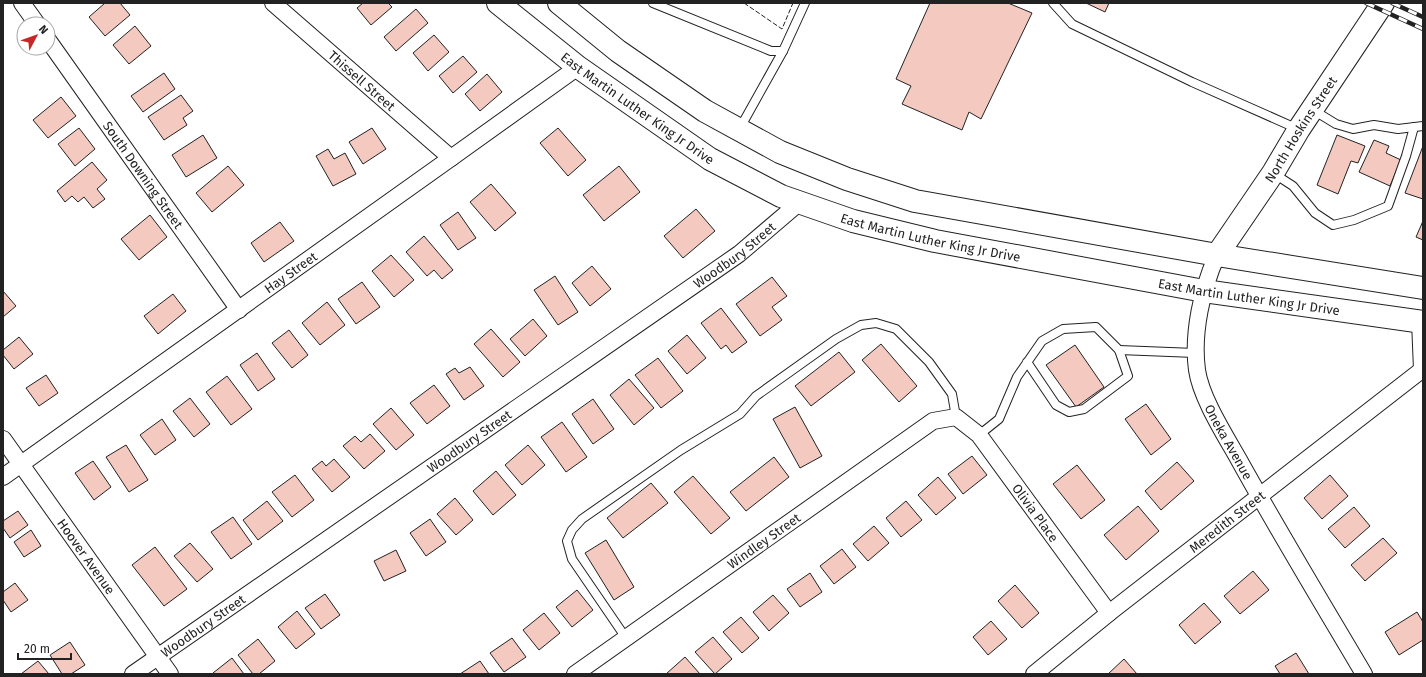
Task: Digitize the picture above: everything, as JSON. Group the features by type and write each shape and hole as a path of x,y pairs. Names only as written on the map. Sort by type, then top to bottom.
{"main road":[{"name":"East Martin Luther King Jr Drive","path":"498,3 578,67 710,159 781,196 853,221 935,241 1204,290 1421,322"},
{"path":"559,3 618,51 704,111 780,152 847,179 915,201 1217,255 1423,288"},
{"name":"North Hoskins Street","path":"1217,255 1273,173 1299,129 1383,3"}],"street":[{"path":"22,3 31,16"},
{"name":"Thissell Street","path":"273,3 451,158"},
{"name":"South Downing Street","path":"56,51 239,310"},
{"name":"Hay Street","path":"3,477 578,67"},
{"name":"Woodbury Street","path":"133,674 739,254 800,202"},
{"name":"Oneka Avenue","path":"1217,255 1208,275 1204,290 1196,336 1195,353 1197,372 1213,414 1258,496 1364,674"},
{"name":"Meredith Street","path":"1034,674 1109,613 1422,369 1421,322"},
{"name":"Olivia Place","path":"956,417 979,435 1109,613"},
{"name":"Windley Street","path":"575,674 933,421 956,417"},
{"name":"Hoover Avenue","path":"3,439 170,674"}],"lane":[{"path":"653,3 771,51 783,51"},
{"path":"739,130 783,51 805,3"},
{"path":"1053,3 1072,24 1192,82 1299,129"},
{"path":"1312,110 1336,124 1353,129 1374,125 1398,129 1423,126"},
{"path":"1273,173 1293,186 1315,213 1333,225 1354,220 1388,206 1406,156 1414,127"},
{"path":"626,638 572,559 567,541 572,530 582,519 681,450 740,414 756,396 836,339 861,325 876,323 896,328 929,362 952,394 956,417"},
{"path":"979,435 999,419 1017,377 1027,362 1042,341 1062,329 1096,328 1119,350 1128,376 1084,409 1069,412 1056,405 1027,362"},
{"path":"1119,350 1195,353"}],"building":[{"path":"105,3 120,3 130,15 105,36 89,17"},
{"path":"363,3 388,3 392,7 371,25 357,8"},
{"path":"930,3 1008,3 1032,13 981,119 969,112 962,130 902,104 911,86 896,79"},
{"path":"1086,3 1109,3 1105,12"},
{"path":"416,9 428,23 396,51 384,37"},
{"path":"135,26 151,46 129,64 113,45"},
{"path":"434,35 449,52 428,71 413,53"},
{"path":"463,56 477,72 453,93 439,76"},
{"path":"164,73 175,89 143,112 131,96"},
{"path":"487,74 502,92 480,111 465,94"},
{"path":"181,95 193,111 183,118 187,125 164,140 148,117"},
{"path":"61,97 76,116 48,138 33,120"},
{"path":"79,128 95,149 75,166 58,144"},
{"path":"372,128 386,149 363,164 349,142"},
{"path":"558,128 586,160 568,176 540,143"},
{"path":"203,135 217,158 186,177 172,155"},
{"path":"1337,135 1365,146 1358,163 1351,161 1338,194 1317,185"},
{"path":"1374,140 1389,146 1386,153 1401,160 1390,186 1359,172"},
{"path":"1423,146 1423,199 1405,193"},
{"path":"328,149 334,159 345,153 356,174 333,186 316,156"},
{"path":"92,162 107,180 97,189 105,199 93,208 84,197 78,202 72,196 65,202 57,191"},
{"path":"228,166 244,185 212,212 196,193"},
{"path":"619,166 640,192 604,221 583,195"},
{"path":"491,184 516,213 495,231 470,202"},
{"path":"696,209 715,231 683,258 664,236"},
{"path":"458,212 476,238 458,250 440,225"},
{"path":"150,215 167,237 139,260 121,239"},
{"path":"1423,221 1423,240 1416,237"},
{"path":"280,222 294,241 264,262 251,243"},
{"path":"424,236 453,270 442,279 434,270 427,276 406,252"},
{"path":"391,255 414,280 394,297 372,271"},
{"path":"592,266 611,289 590,306 572,283"},
{"path":"555,276 578,312 558,325 534,290"},
{"path":"772,277 787,296 772,307 782,320 760,336 736,304"},
{"path":"362,282 380,307 356,324 338,299"},
{"path":"3,291 16,306 3,317"},
{"path":"173,294 186,311 158,334 144,316"},
{"path":"327,302 345,325 320,345 302,323"},
{"path":"721,308 747,342 732,353 726,345 721,349 701,323"},
{"path":"533,319 547,336 525,356 510,339"},
{"path":"491,329 520,362 503,377 474,344"},
{"path":"289,330 308,355 292,368 272,343"},
{"path":"687,335 706,358 687,374 668,351"},
{"path":"19,337 33,354 14,369 3,355 3,350"},
{"path":"881,344 917,386 899,402 862,360"},
{"path":"1075,345 1104,387 1076,407 1046,365"},
{"path":"839,352 855,372 811,406 795,386"},
{"path":"257,353 275,379 258,391 240,365"},
{"path":"658,358 683,391 661,408 635,375"},
{"path":"470,367 484,386 464,400 446,374 455,368 459,373"},
{"path":"46,375 58,393 39,406 26,388"},
{"path":"227,376 252,409 231,425 206,392"},
{"path":"629,379 654,408 634,425 610,395"},
{"path":"434,385 450,406 427,424 410,403"},
{"path":"190,398 210,424 194,437 173,411"},
{"path":"593,399 614,429 593,444 572,414"},
{"path":"1146,404 1171,439 1151,455 1125,419"},
{"path":"795,407 822,456 800,468 773,419"},
{"path":"391,408 414,435 396,450 373,424"},
{"path":"162,419 176,440 155,455 140,435"},
{"path":"562,422 587,457 566,472 541,437"},
{"path":"370,434 385,451 364,469 343,446 355,436 361,442"},
{"path":"126,445 148,480 129,492 106,457"},
{"path":"528,445 545,465 522,485 505,465"},
{"path":"972,456 987,475 963,494 948,474"},
{"path":"774,457 789,477 746,511 730,492"},
{"path":"334,459 350,477 332,492 312,469 322,461 326,466"},
{"path":"93,461 111,487 94,500 75,473"},
{"path":"1177,462 1194,481 1161,510 1145,491"},
{"path":"1077,465 1105,500 1081,519 1053,484"},
{"path":"496,471 516,495 493,515 473,491"},
{"path":"295,475 314,500 292,517 272,492"},
{"path":"1330,475 1348,496 1322,519 1304,498"},
{"path":"693,476 730,518 711,534 674,492"},
{"path":"938,477 956,498 936,515 918,495"},
{"path":"651,483 668,503 623,538 607,518"},
{"path":"455,498 473,520 456,535 437,514"},
{"path":"267,501 283,521 258,540 243,520"},
{"path":"906,501 922,520 901,537 886,518"},
{"path":"1138,506 1159,531 1126,560 1104,535"},
{"path":"1354,507 1370,526 1345,548 1328,529"},
{"path":"18,511 28,525 10,538 3,528 3,521"},
{"path":"233,517 252,544 231,559 211,532"},
{"path":"430,519 446,542 426,556 410,533"},
{"path":"874,526 889,543 868,561 853,544"},
{"path":"31,530 41,546 24,557 14,542"},
{"path":"1383,538 1397,553 1365,581 1351,565"},
{"path":"606,540 634,587 614,600 585,553"},
{"path":"190,543 213,569 197,582 174,556"},
{"path":"155,547 187,589 164,606 132,565"},
{"path":"842,549 856,567 834,584 820,566"},
{"path":"396,550 406,571 384,581 374,561"},
{"path":"1253,571 1269,590 1240,614 1224,596"},
{"path":"810,573 822,592 800,607 787,589"},
{"path":"15,583 28,600 11,612 3,600 3,592"},
{"path":"1015,585 1039,613 1022,628 998,601"},
{"path":"577,590 593,610 572,627 556,607"},
{"path":"325,594 340,615 321,629 305,608"},
{"path":"773,595 789,613 769,631 753,612"},
{"path":"1204,603 1221,622 1195,644 1179,625"},
{"path":"297,611 315,634 296,649 278,627"},
{"path":"1417,612 1423,622 1423,640 1399,655 1385,632"},
{"path":"544,613 560,633 539,650 523,630"},
{"path":"741,617 759,638 742,653 723,632"},
{"path":"991,621 1007,639 988,655 973,637"},
{"path":"713,637 732,659 715,674 695,652"},
{"path":"512,638 526,657 504,672 490,653"},
{"path":"258,639 275,661 259,674 253,674 238,655"},
{"path":"70,642 85,665 71,674 62,674 50,655"},
{"path":"1296,653 1309,674 1280,674 1275,666"},
{"path":"685,657 700,674 666,674"},
{"path":"232,658 244,674 213,673"},
{"path":"1124,659 1137,674 1108,674"},
{"path":"38,661 49,674 21,674"},
{"path":"480,661 489,674 460,674"}],"railway":[{"path":"1366,3 1423,29"},
{"path":"1392,3 1423,17"}],"fence":[{"path":"744,3 782,29 793,3"}]}
